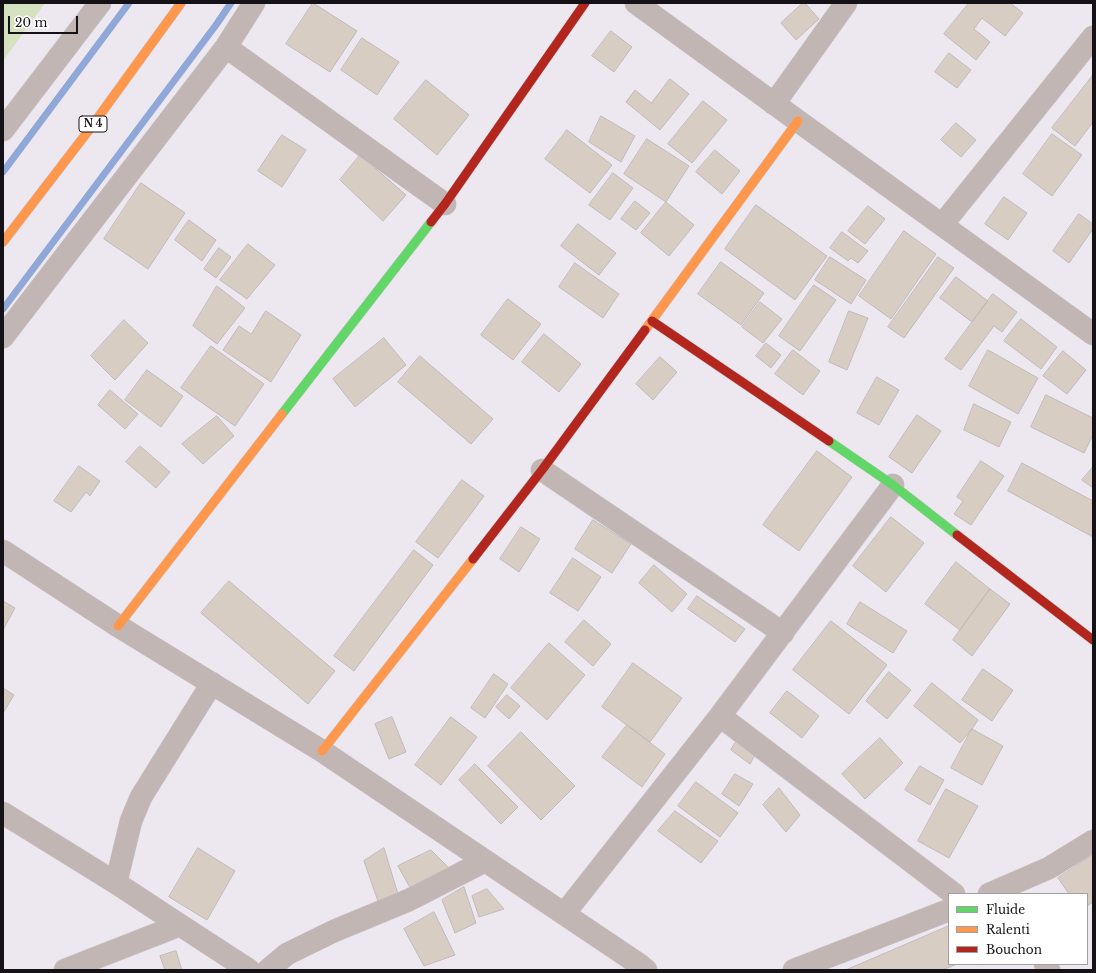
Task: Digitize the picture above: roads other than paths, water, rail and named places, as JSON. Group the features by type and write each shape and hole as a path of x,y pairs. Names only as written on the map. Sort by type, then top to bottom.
{"main road":[{"name":"N 4","path":"3,242 88,130 181,3"},
{"path":"118,626 445,204 585,3"},
{"path":"322,751 542,470 798,121"},
{"path":"652,321 893,485 1093,640"}],"street":[{"path":"3,130 100,3"},
{"path":"3,337 226,47 254,3"},
{"path":"636,3 1093,334"},
{"path":"774,104 846,3"},
{"path":"942,225 1093,37"},
{"path":"226,47 445,204"},
{"path":"542,470 783,633"},
{"path":"564,914 720,716 893,485"},
{"path":"3,551 118,626 322,751 646,970"},
{"path":"116,882 131,821 141,797 212,683"},
{"path":"720,716 953,893"},
{"path":"3,812 116,882 249,970"},
{"path":"997,893 1049,868 1093,841"},
{"path":"268,970 288,954 334,931 409,900 485,861"},
{"path":"794,970 948,910"},
{"path":"65,970 90,966 180,925"}],"waterway":[{"path":"3,172 129,3"},
{"path":"3,309 231,3"}]}
